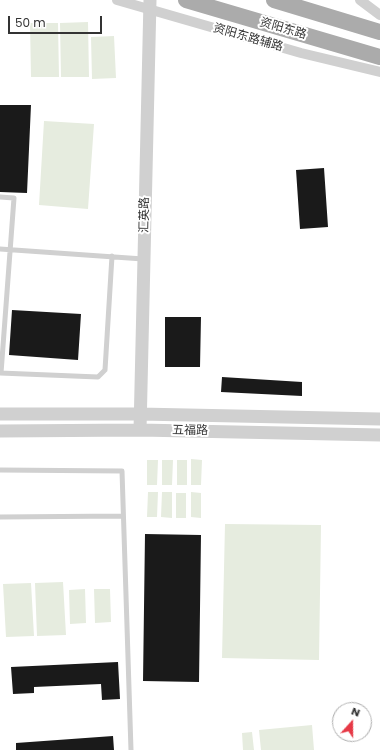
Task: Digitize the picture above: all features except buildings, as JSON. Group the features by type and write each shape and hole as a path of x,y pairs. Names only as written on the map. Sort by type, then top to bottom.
{"main road":[{"name":"资阳东路","path":"186,0 380,57"},
{"name":"资阳东路","path":"274,0 380,32"},
{"path":"334,18 380,21"}],"street":[{"name":"资阳东路辅路","path":"117,0 150,5 301,53 380,72"},
{"path":"360,0 380,15"},
{"name":"汇英路","path":"140,430 150,5"},
{"path":"0,414 140,414 380,419"},
{"name":"五福路","path":"0,431 140,430 380,436"}],"lane":[{"path":"0,197 14,198 0,372 98,376 105,370 112,256"},
{"path":"0,249 144,259"},
{"path":"0,470 122,471 130,750"},
{"path":"0,516 123,516"}],"shaded area":[{"path":"88,22 89,77 61,77 60,23"},
{"path":"30,23 58,23 59,77 31,77"},
{"path":"114,36 116,78 92,79 91,37"},
{"path":"44,121 94,124 88,209 39,205"},
{"path":"191,459 202,460 201,485 191,485"},
{"path":"147,460 158,460 157,485 147,485"},
{"path":"162,460 173,460 172,485 162,485"},
{"path":"177,460 187,460 187,485 177,485"},
{"path":"148,492 158,492 157,517 147,517"},
{"path":"162,492 172,492 172,518 161,517"},
{"path":"191,492 201,493 201,518 191,517"},
{"path":"176,493 186,493 186,518 176,518"},
{"path":"225,524 321,525 319,660 222,658"},
{"path":"63,582 66,635 37,636 35,583"},
{"path":"31,583 34,636 6,637 3,584"},
{"path":"85,589 86,623 70,624 69,590"},
{"path":"94,589 110,589 111,622 95,623"},
{"path":"312,725 314,750 261,750 259,730"},
{"path":"252,732 254,750 243,750 242,733"}]}
